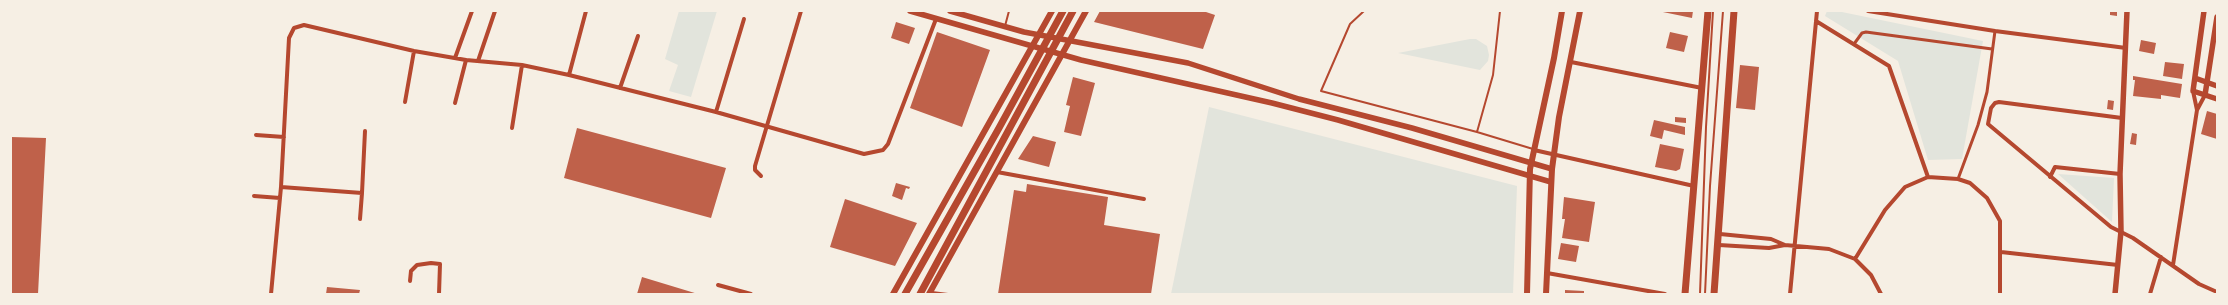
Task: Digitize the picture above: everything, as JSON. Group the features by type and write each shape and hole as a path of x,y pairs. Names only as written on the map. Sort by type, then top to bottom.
{"main road":[{"path":"894,294 1052,11"},
{"path":"905,294 1063,11"},
{"path":"920,294 1073,11"},
{"path":"930,293 1086,11"},
{"path":"1526,294 1531,163 1554,58 1562,11"},
{"path":"1546,294 1552,169 1559,117 1572,62 1580,11"},
{"path":"1685,294 1708,11"},
{"path":"1714,294 1720,234 1734,11"}],"street":[{"path":"455,58 472,11"},
{"path":"478,61 495,11"},
{"path":"569,75 586,11"},
{"path":"761,176 755,170 755,166 768,127 801,11"},
{"path":"910,11 1041,50 1296,109 1551,182"},
{"path":"950,11 1038,35 1188,64 1298,99 1412,128 1552,169"},
{"path":"1790,294 1793,246 1817,11"},
{"path":"1868,11 1995,31 2126,48"},
{"path":"2115,294 2121,231 2120,174 2127,11"},
{"path":"2197,110 2193,91 2204,11"},
{"path":"2173,265 2197,110 2205,95 2217,17"},
{"path":"716,112 744,19"},
{"path":"271,294 281,187 289,38 294,28 304,25 414,52 466,60 522,65 569,75 716,112 864,154 884,150 888,144 936,19"},
{"path":"1816,21 1889,66 1928,177"},
{"path":"1958,179 1982,113 1987,92 1995,31"},
{"path":"1854,44 1862,33 1866,32 1992,49"},
{"path":"620,88 638,36"},
{"path":"405,102 414,52"},
{"path":"456,103 466,60"},
{"path":"1572,62 1702,88"},
{"path":"512,128 522,65"},
{"path":"2195,78 2217,86"},
{"path":"2193,91 2217,99"},
{"path":"1296,109 1298,99"},
{"path":"2122,118 1999,102 1995,103 1988,114 1988,124 2111,227 2121,231 2199,284 2217,292"},
{"path":"1982,113 1988,114"},
{"path":"360,219 365,131"},
{"path":"256,135 284,137"},
{"path":"1534,150 1694,186"},
{"path":"2050,176 2055,167 2120,174"},
{"path":"997,172 1144,199"},
{"path":"1855,259 1885,210 1905,187 1928,177 1958,179 1970,183 1987,198 2000,221 2000,294"},
{"path":"281,187 362,193"},
{"path":"254,196 280,198"},
{"path":"1720,234 1771,239 1785,245 1829,249 1855,259 1871,274 1881,294"},
{"path":"1719,245 1769,248 1785,245"},
{"path":"2001,252 2118,265"},
{"path":"2150,294 2161,257"},
{"path":"410,281 411,271 417,265 431,262 440,264 440,294"},
{"path":"1547,273 1665,294"},
{"path":"718,285 750,294"}],"lane":[{"path":"1005,27 1010,11"},
{"path":"1364,11 1350,24 1321,91 1477,132 1534,150"},
{"path":"1477,132 1493,76 1500,11"},
{"path":"1700,294 1706,127 1713,11"},
{"path":"1706,294 1710,186 1723,11"},
{"path":"930,293 948,294"}],"shaded area":[{"path":"679,11 717,11 691,97 669,91 678,65 665,59"},
{"path":"1827,11 1837,11 1983,41 1962,159 1928,160 1898,61 1825,16"},
{"path":"1476,39 1487,46 1489,55 1488,61 1480,70 1398,53"},
{"path":"1209,107 1517,186 1513,294 1171,294"},
{"path":"2058,174 2114,178 2112,222"}],"building":[{"path":"1100,11 1203,11 1215,15 1203,49 1094,22"},
{"path":"1658,11 1693,11 1692,18"},
{"path":"2110,11 2117,11 2117,16 2110,15"},
{"path":"896,22 915,28 909,44 891,38"},
{"path":"937,32 990,50 962,127 910,108"},
{"path":"1670,32 1688,36 1684,52 1666,48"},
{"path":"2141,40 2156,43 2154,54 2139,51"},
{"path":"2165,62 2184,64 2182,79 2163,76"},
{"path":"1740,65 1759,67 1755,110 1736,108"},
{"path":"2133,76 2182,84 2180,98 2161,95 2161,99 2133,96 2135,80 2133,80"},
{"path":"1073,77 1095,83 1081,136 1064,132 1070,106 1066,105"},
{"path":"2108,100 2114,101 2113,110 2107,109"},
{"path":"2207,111 2217,114 2217,139 2201,134"},
{"path":"1675,117 1686,118 1686,123 1675,122"},
{"path":"1654,120 1685,127 1685,135 1664,130 1662,139 1650,136"},
{"path":"577,128 726,168 711,218 564,178"},
{"path":"2132,133 2137,134 2136,145 2130,144"},
{"path":"1033,136 1056,142 1049,167 1018,159"},
{"path":"11,137 46,138 38,294 11,294"},
{"path":"1660,144 1684,149 1680,169 1676,171 1655,167"},
{"path":"896,183 910,187 909,189 906,188 902,200 892,196"},
{"path":"1027,184 1108,197 1104,225 1160,234 1151,294 998,294 1014,190 1026,192"},
{"path":"1564,197 1595,202 1589,242 1562,238 1565,219 1562,219"},
{"path":"845,199 917,223 895,266 830,247"},
{"path":"1561,243 1579,246 1576,262 1558,259"},
{"path":"642,277 698,294 637,294"},
{"path":"327,287 360,290 359,294 326,294"},
{"path":"1565,290 1584,291 1584,294 1565,294"}]}
